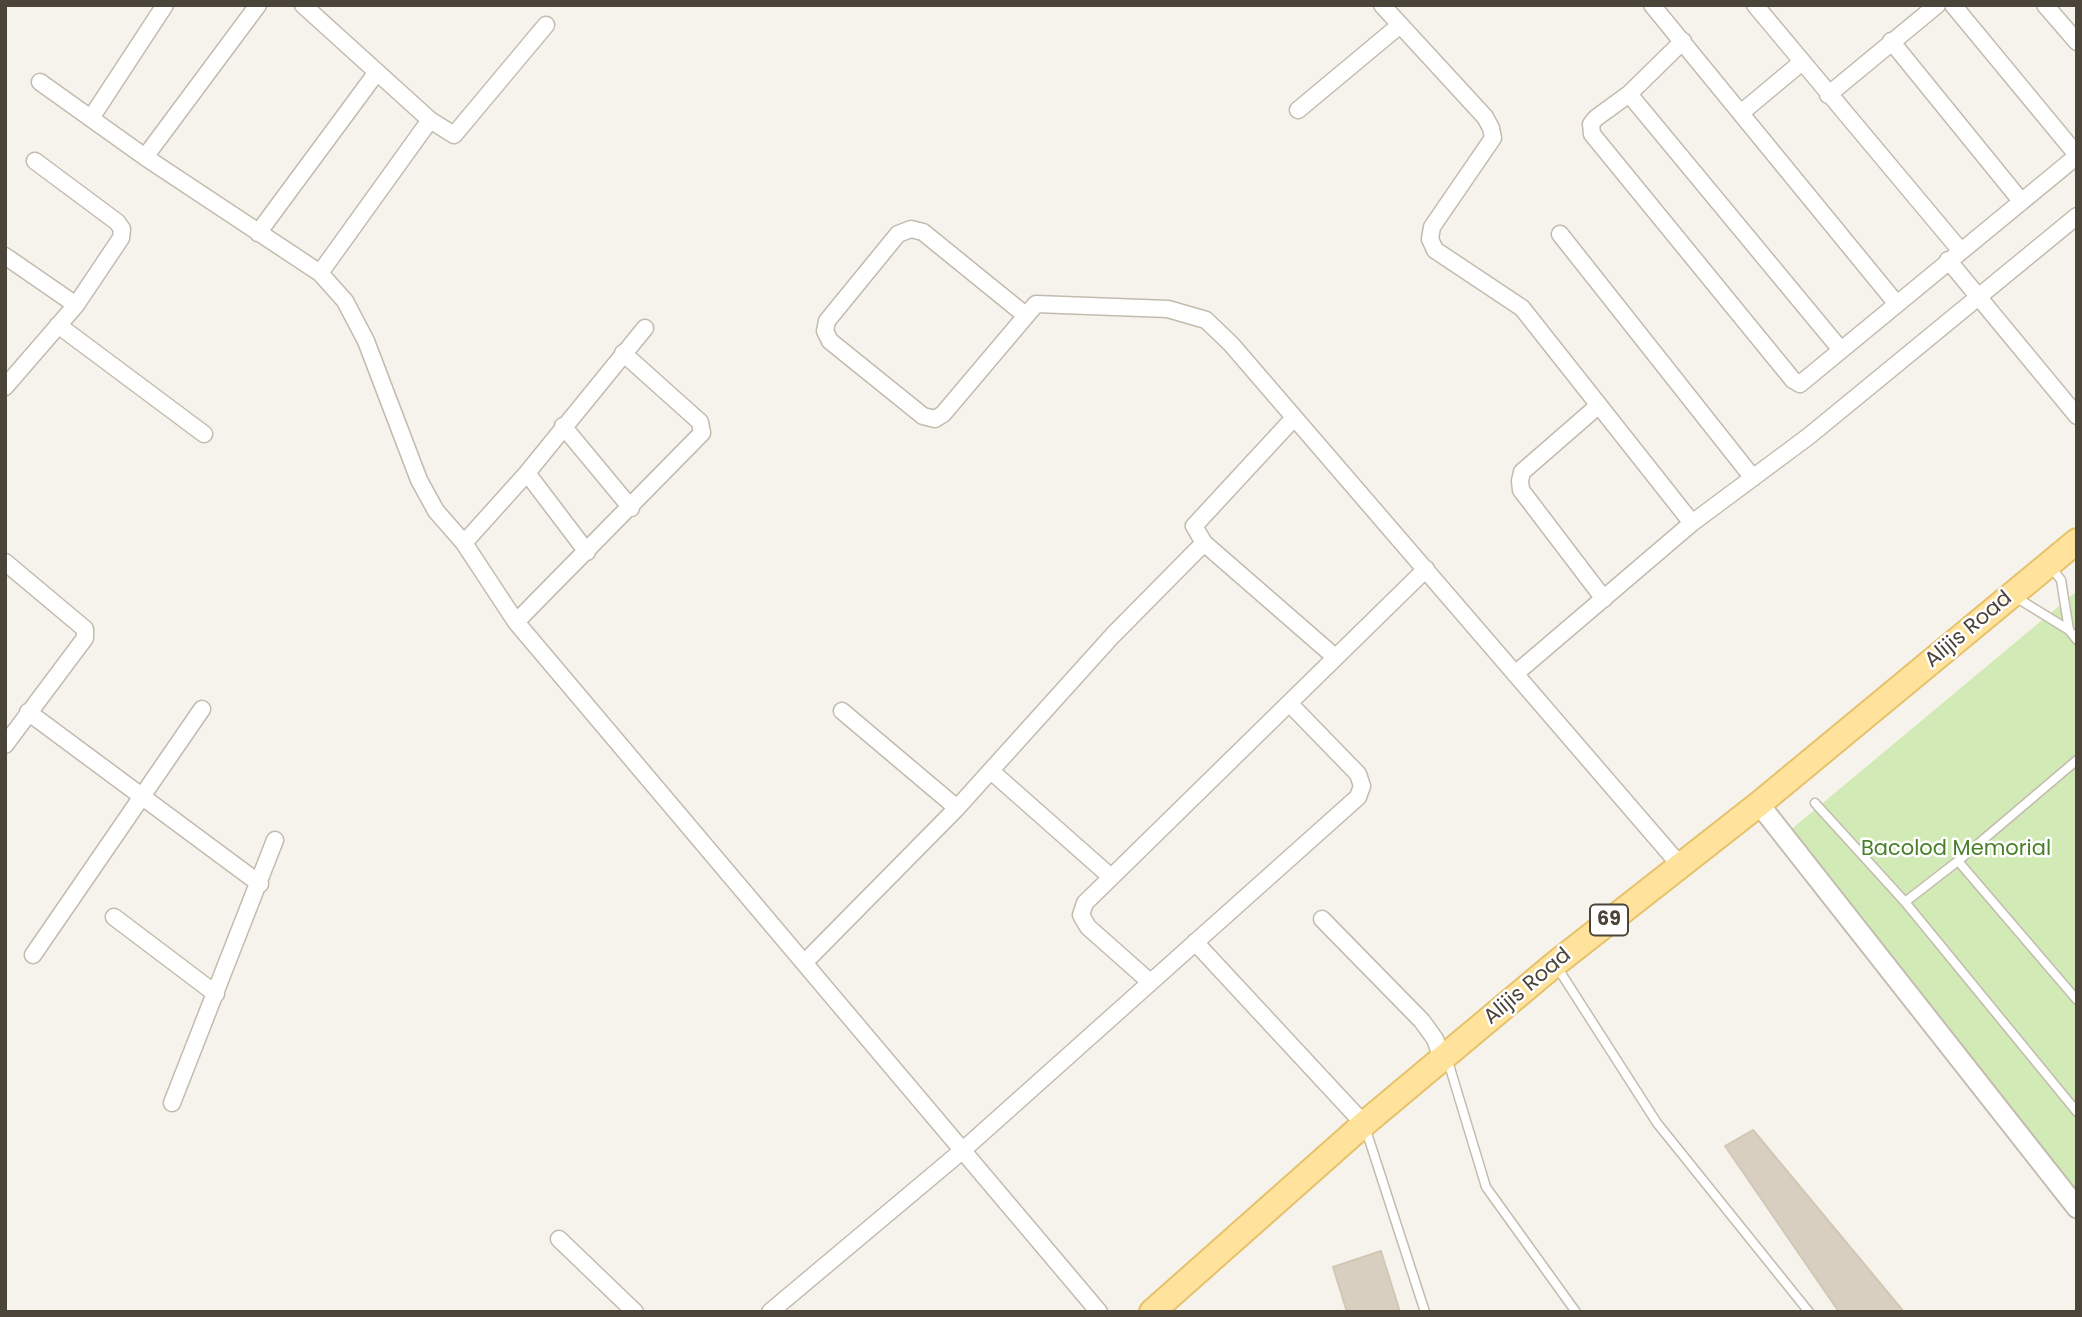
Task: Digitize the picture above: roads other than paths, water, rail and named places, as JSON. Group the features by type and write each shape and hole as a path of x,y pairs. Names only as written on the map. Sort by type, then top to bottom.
{"main road":[{"name":"Alijis Road","path":"1162,1309 1364,1124 1555,964 1679,864 1759,804 2077,541"}],"street":[{"path":"91,118 165,5"},
{"path":"145,157 258,5"},
{"path":"303,5 430,120 446,133 454,135 459,133 546,25"},
{"path":"1382,5 1485,117 1491,128 1493,138 1432,227 1430,239 1435,250 1522,308 1692,523"},
{"path":"1652,5 1896,303"},
{"path":"1755,5 1954,255 1978,296 2077,416"},
{"path":"1828,95 1937,5"},
{"path":"1683,41 1629,94 1596,118 1591,124 1592,134 1793,380 1800,384 2077,155 1953,5"},
{"path":"2045,5 2077,43"},
{"path":"1298,110 1400,25"},
{"path":"1891,41 2021,201"},
{"path":"1742,112 1802,62"},
{"path":"258,233 377,72"},
{"path":"40,82 145,157 320,272 345,301 366,341 419,480 436,511 464,543 516,622 1099,1312"},
{"path":"1629,94 1841,350"},
{"path":"320,272 430,120"},
{"path":"5,387 76,305 121,238 122,229 36,161"},
{"path":"1515,674 1692,523 1809,436 2077,216"},
{"path":"1024,314 923,232 911,229 898,234 827,321 825,331 830,341 840,350 923,416 935,419 943,414 1024,314 1036,304 1168,309 1206,320 1231,344 1679,864"},
{"path":"1560,233 1753,478"},
{"path":"5,257 76,305"},
{"path":"58,326 204,434"},
{"path":"464,543 527,473 645,328"},
{"path":"516,622 702,433 700,422 623,354"},
{"path":"1599,405 1522,472 1520,481 1521,490 1604,599"},
{"path":"1293,419 1194,526 1204,543 1335,657"},
{"path":"563,426 631,508"},
{"path":"527,473 587,552"},
{"path":"804,963 957,808 1113,635 1204,543"},
{"path":"5,562 85,629 85,638 8,734"},
{"path":"1150,982 1088,927 1081,915 1086,903 1426,569"},
{"path":"770,1312 963,1150 1358,797 1362,786 1358,774 1289,703"},
{"path":"33,956 202,709"},
{"path":"842,710 957,808"},
{"path":"28,712 260,884"},
{"path":"991,771 1111,877"},
{"path":"1759,804 2077,1208"},
{"path":"172,1103 275,840"},
{"path":"114,918 215,994"},
{"path":"1322,919 1422,1021 1444,1057"},
{"path":"1195,942 1364,1124"},
{"path":"559,1239 635,1312"}],"lane":[{"path":"2049,564 2060,580 2068,630"},
{"path":"2012,595 2068,630 2077,640"},
{"path":"1905,902 1958,861 2077,760"},
{"path":"1815,803 1905,902 2077,1112"},
{"path":"1958,861 2077,1000"},
{"path":"1555,964 1657,1123 1809,1312"},
{"path":"1444,1057 1486,1187 1576,1312"},
{"path":"1364,1124 1425,1312"}],"park label":[{"name":"Bacolod Memorial","path":"1956,850"}]}
